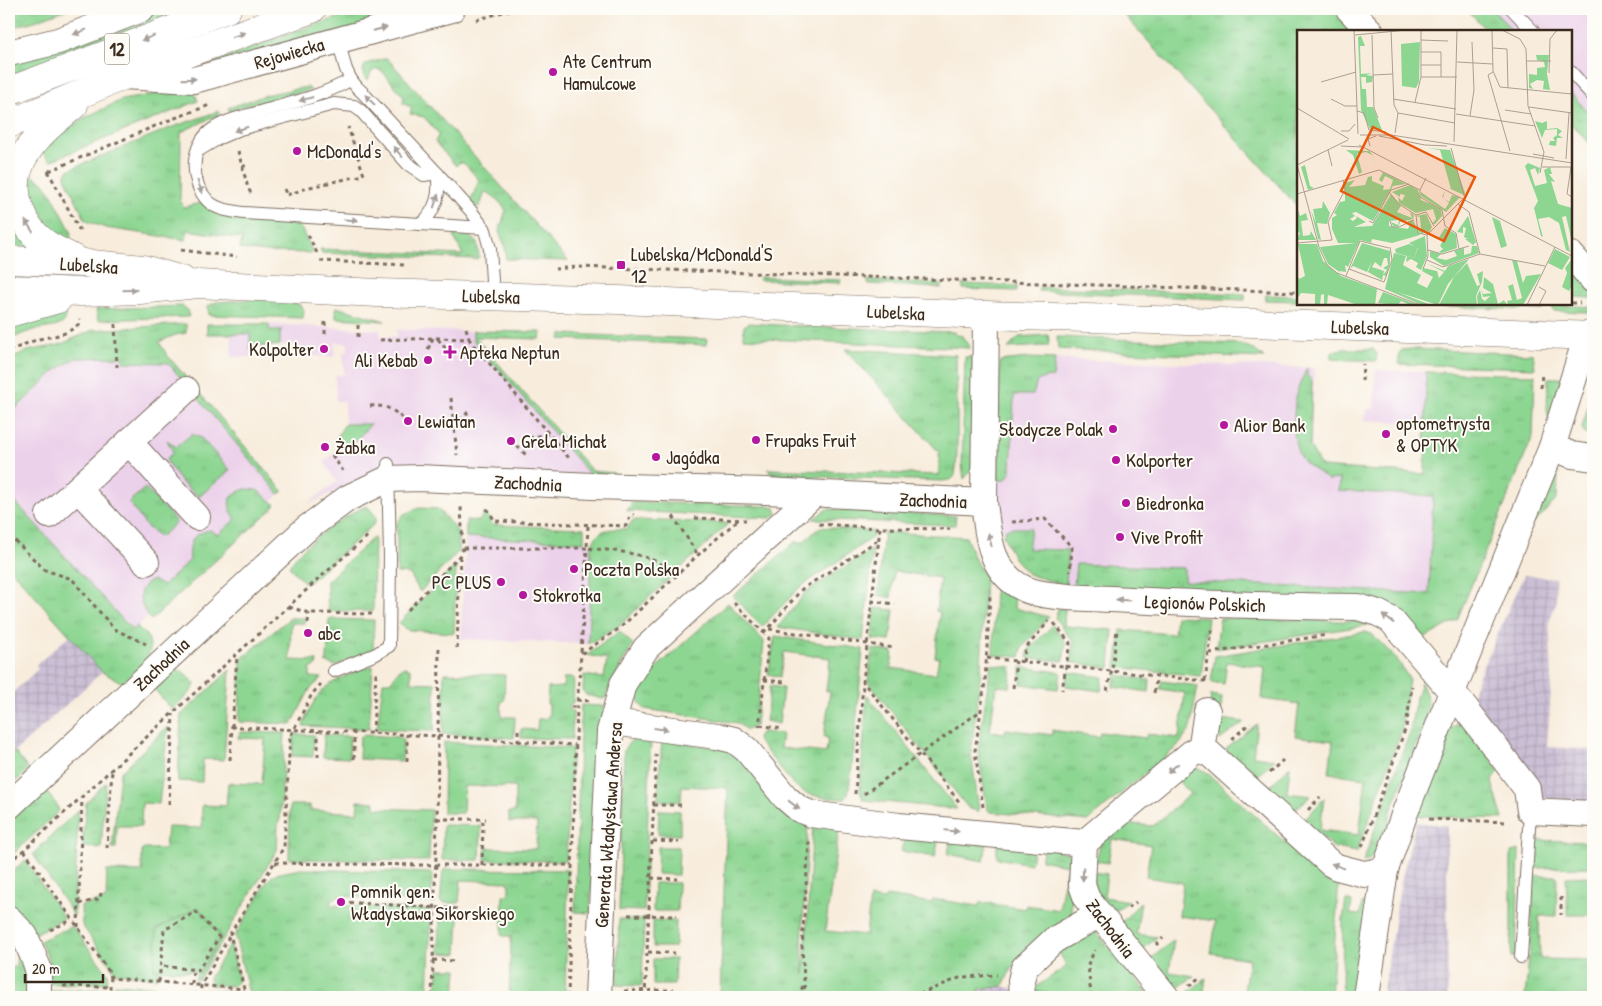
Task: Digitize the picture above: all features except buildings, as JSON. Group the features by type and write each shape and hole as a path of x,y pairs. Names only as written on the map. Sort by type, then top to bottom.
{"main road":[{"name":"12","path":"9,91 226,9"},
{"name":"Rejowiecka","path":"9,124 123,76 312,9"},
{"path":"82,263 46,244 29,228 17,201 16,174 23,155 52,123 94,89"},
{"name":"Lubelska","path":"9,260 82,263 143,270 198,284"},
{"name":"Lubelska","path":"9,289 81,292 140,290 198,284 378,293 986,316 1254,323 1590,336"},
{"path":"9,313 81,292"}],"street":[{"path":"9,53 58,41 142,9"},
{"name":"Rejowiecka","path":"123,76 194,80 452,9"},
{"path":"1349,9 1369,30"},
{"path":"1572,256 1593,280"},
{"name":"Zachodnia","path":"9,806 306,529 388,472 419,478 766,491 984,502 986,316"},
{"path":"1366,997 1385,870 1404,815 1452,692 1552,447 1590,336"},
{"path":"49,515 186,390"},
{"path":"129,442 197,517"},
{"path":"1552,447 1572,455 1593,458"},
{"path":"78,489 146,562"},
{"name":"Generała Władysława Andersa","path":"598,997 610,741 623,684 646,648 814,494"},
{"name":"Legionów Polskich","path":"984,502 986,526 994,560 1002,571 1025,590 1060,596 1214,605 1358,607 1378,613 1391,620 1452,692 1527,789 1529,817"},
{"path":"1205,700 1214,747 1210,754 1330,863 1337,867 1364,874 1385,870"},
{"path":"613,722 734,740 747,750 785,797 799,809 811,814 899,826 1084,844 1194,750 1214,747"},
{"path":"1529,817 1593,814"},
{"name":"Zachodnia","path":"1084,844 1082,885 1087,900 1166,997"},
{"path":"1022,997 1021,981 1024,968 1054,940 1103,920"},
{"path":"11,925 25,936 38,968 38,992"}],"lane":[{"path":"1512,9 1532,30"},
{"path":"339,39 342,58 350,80 437,173 484,228 490,249 493,296"},
{"path":"1572,73 1593,96"},
{"path":"350,80 323,94 227,122 212,130 204,138 196,152 194,161 195,171 202,192 208,201 218,208 244,213 484,228"},
{"path":"196,152 218,138 240,129 334,104 354,106 361,111 408,164 424,175 437,173"},
{"path":"422,224 430,216 436,205 440,185 437,173"},
{"path":"334,672 376,654 388,646 390,556 388,472"},
{"path":"1521,957 1529,817"}],"path":[{"path":"287,195 310,187 364,175 342,112 334,104"},
{"path":"242,167 249,164"},
{"path":"180,250 238,257"},
{"path":"318,261 328,261"},
{"path":"654,270 1297,292"},
{"path":"325,322 325,334"},
{"path":"115,324 116,367"},
{"path":"358,325 358,340"},
{"path":"466,328 468,339 593,486"},
{"path":"435,338 446,349"},
{"path":"428,349 435,338"},
{"path":"380,340 468,339"},
{"path":"1362,381 1363,364"},
{"path":"451,398 458,463"},
{"path":"370,406 383,405 397,413 404,420"},
{"path":"454,428 468,412"},
{"path":"529,438 548,434"},
{"path":"453,507 470,508"},
{"path":"457,648 460,555 462,548 461,507"},
{"path":"479,509 488,510 495,521 588,526 626,526 631,515 640,515"},
{"path":"664,516 682,517"},
{"path":"673,516 698,555"},
{"path":"691,517 754,521"},
{"path":"1008,522 1045,520 1072,547 1070,577"},
{"path":"811,524 880,528 959,529"},
{"path":"581,654 588,526"},
{"path":"854,803 866,645 880,528"},
{"path":"9,862 372,533"},
{"path":"9,534 45,570 72,580 114,629 149,646"},
{"path":"763,632 768,629 802,589 878,540"},
{"path":"462,548 587,548 635,553 653,559 678,574"},
{"path":"389,631 460,555"},
{"path":"984,815 975,751 987,658 990,588"},
{"path":"729,598 769,638 759,725 749,735 747,750"},
{"path":"871,601 895,604"},
{"path":"1205,700 1205,681 1214,605"},
{"path":"289,607 309,613 378,614"},
{"path":"308,623 309,613"},
{"path":"1051,619 1070,643 1062,690"},
{"path":"768,629 894,648"},
{"path":"1107,691 1112,670 1117,630"},
{"path":"1023,662 1025,650 1041,631"},
{"path":"1209,653 1331,634"},
{"path":"432,997 437,819 438,648"},
{"path":"373,733 376,654"},
{"path":"230,760 237,655"},
{"path":"987,658 1205,681"},
{"path":"1013,688 1016,661"},
{"path":"200,997 201,986 230,934 284,847 290,737 316,690 334,672"},
{"path":"1154,693 1157,676"},
{"path":"764,680 784,682"},
{"path":"1361,849 1406,727 1413,681"},
{"path":"863,682 962,806"},
{"path":"577,700 593,702"},
{"path":"571,707 577,707"},
{"path":"862,796 979,712"},
{"path":"169,804 173,713"},
{"path":"1214,747 1250,723"},
{"path":"759,725 782,729"},
{"path":"232,727 407,734 575,745"},
{"path":"518,729 518,742"},
{"path":"318,731 318,757"},
{"path":"354,732 354,759"},
{"path":"406,761 407,734"},
{"path":"645,997 657,748"},
{"path":"107,848 112,769"},
{"path":"78,928 82,796"},
{"path":"654,805 681,805"},
{"path":"1450,820 1529,817"},
{"path":"437,819 485,819 482,865"},
{"path":"805,997 802,946 810,831"},
{"path":"653,841 679,842"},
{"path":"24,850 110,973 109,997"},
{"path":"275,863 573,865"},
{"path":"651,878 678,879"},
{"path":"79,904 100,899 101,894"},
{"path":"1561,897 1561,915"},
{"path":"341,902 459,909"},
{"path":"159,982 164,930 196,912 219,937 198,970 161,966"},
{"path":"649,915 676,916"},
{"path":"1091,997 1088,964 1103,920"},
{"path":"230,934 246,997"},
{"path":"648,952 675,953"},
{"path":"433,960 457,961"},
{"path":"912,997 962,977 1007,975 1024,968"},
{"path":"192,984 193,969"},
{"path":"111,978 244,989"},
{"path":"798,997 804,984"},
{"path":"38,992 110,987"},
{"path":"646,990 674,990"}],"shaded area":[{"path":"1467,9 1593,9 1593,147 1572,124 1572,30 1486,30"},
{"path":"207,324 269,324 380,330 380,336 397,337 397,330 473,331 475,336 590,470 614,473 612,475 343,488 306,505 337,482 324,462 341,447 335,440 345,424 344,401 336,401 335,375 344,375 343,352 348,352 348,343 335,342 334,357 299,355 299,346 280,345 251,348 250,357 232,357 231,334 207,334"},
{"path":"167,355 283,491 132,631 9,495 9,415 55,371 76,358"},
{"path":"1028,358 1314,368 1310,447 1321,467 1428,476 1427,424 1365,420 1366,409 1374,409 1376,370 1535,375 1533,436 1457,620 1425,638 1401,617 1066,586 1028,574 1014,558 999,522 1000,361"},
{"name":"Stokrotka","path":"466,537 584,542 591,546 588,644 461,639"},
{"path":"1524,575 1555,578 1556,603 1549,622 1552,676 1547,747 1593,750 1593,802 1544,798 1512,756 1473,697 1473,689"},
{"path":"70,635 102,672 9,757 9,696 38,669 36,665"},
{"path":"1416,822 1447,826 1448,997 1382,997 1401,881"},
{"path":"1003,986 1031,994 1040,991 1051,996 1075,993 1076,997 980,997 979,989"}],"green space":[{"path":"9,9 67,9 9,28"},
{"path":"161,9 188,9 9,76 9,63"},
{"path":"366,9 431,9 205,65 302,29"},
{"path":"1119,9 1338,9 1358,30 1297,30 1297,206"},
{"path":"1467,9 1492,9 1512,30 1486,30"},
{"path":"387,58 568,261 506,259 505,245 499,232 506,210 494,197 485,192 480,206 476,207 471,201 479,180 465,164 460,162 456,166 435,142 439,134 424,117 410,114 412,107 403,104 404,97 383,72 377,69 371,72 368,80 365,79 363,69 366,64"},
{"path":"307,87 311,90 244,106 230,112 228,108 269,94"},
{"path":"193,88 198,101 50,161 40,149 84,118 122,100"},
{"path":"1572,94 1593,118 1593,147 1572,124"},
{"path":"219,111 220,114 181,132 180,200 184,207 204,202 234,220 299,224 313,253 266,252 240,249 242,239 188,230 186,240 106,228 86,221 65,177 68,170 170,128"},
{"path":"28,173 43,182 50,191 71,231 70,243 52,233 37,218 30,201"},
{"path":"9,216 39,254 9,253"},
{"path":"456,233 469,236 477,243 479,257 477,259 322,253 320,249 463,255 454,237"},
{"path":"1572,264 1593,290 1593,298 1572,297"},
{"path":"759,277 841,280 840,283 759,280"},
{"path":"868,280 941,284 941,288 868,284"},
{"path":"963,284 1017,286 1017,291 963,289"},
{"path":"1039,287 1245,294 1245,300 1038,291"},
{"path":"1266,295 1297,296 1297,301 1265,300"},
{"path":"258,299 299,304 304,311 303,318 209,315 208,306 216,302"},
{"path":"1397,305 1518,305 1543,306 1543,310"},
{"path":"1553,305 1593,307 1593,311 1553,311"},
{"path":"182,306 188,310 189,317 98,320 96,309"},
{"path":"336,307 385,321 336,318"},
{"path":"64,310 65,317 61,325 28,332 9,340 9,323"},
{"path":"749,323 953,332 962,336 970,348 743,338 744,326"},
{"path":"186,324 186,333 175,335 159,342 167,355 283,491 279,494 168,363 123,362 123,357 76,358 55,371 9,415 9,360 28,351 59,345 93,330"},
{"path":"207,324 269,324 269,330 282,330 280,332 280,345 250,348 250,334 207,334"},
{"path":"473,331 541,332 540,339 475,337 592,471 614,473 612,475 591,476 473,340"},
{"path":"562,334 707,339 706,345 560,339"},
{"path":"1048,335 1048,346 1008,348 1019,337"},
{"path":"1057,337 1240,344 1253,349 1264,358 1058,349"},
{"path":"845,349 956,355 957,457 953,478 943,481 771,475 768,469 939,475 939,452"},
{"path":"1373,349 1377,354 1376,361 1331,359 1331,354 1336,350"},
{"path":"1402,350 1533,354 1535,368 1399,364 1399,354"},
{"path":"965,357 974,357 973,468 964,479 962,464"},
{"path":"1028,358 1055,359 1053,377 1037,381 1033,395 1014,395 1011,471 1006,479 998,481 1000,361"},
{"path":"1307,368 1307,376 1312,380 1310,447 1321,467 1425,474 1426,372 1535,375 1533,436 1457,620 1425,638 1401,617 1074,585 1076,564 1184,568 1184,581 1429,594 1433,496 1339,491 1340,479 1328,480 1304,462 1296,444 1294,415 1298,389"},
{"path":"1548,378 1561,378 1549,418 1547,410"},
{"path":"1593,388 1593,435 1585,434 1582,428"},
{"path":"345,424 371,424 346,451 335,440"},
{"path":"192,434 201,438 230,470 199,497 179,480 166,460 173,452 167,440 176,447"},
{"path":"1558,472 1557,499 1532,525 1554,475"},
{"path":"145,488 177,522 160,537 146,526 129,502"},
{"path":"245,489 257,490 276,505 151,620 140,598 143,588 153,580 163,586 190,560 190,548 195,537 210,530 218,535 236,519 229,505 230,501 234,495"},
{"path":"9,495 132,630 137,626 148,638 150,652 147,658 139,669 123,683 102,672 9,567"},
{"path":"632,502 767,506 775,508 777,514 771,518 627,511"},
{"path":"367,506 375,515 376,520 372,526 309,582 304,582 289,567 294,559 312,541 348,516"},
{"path":"419,508 438,509 458,532 458,552 420,592 410,574 397,573 397,523 404,514"},
{"path":"827,509 956,516 955,525 813,519"},
{"path":"483,513 489,517 492,525 584,528 584,542 466,537 466,520 480,521"},
{"path":"633,520 729,523 620,625 588,644 591,546 597,535 601,532 610,529 627,529"},
{"path":"820,527 873,531 873,537 799,588 762,627 733,596 795,542 803,542"},
{"path":"1031,528 1028,549 1068,550 1066,586 1028,574 1014,558 1003,535 1006,529"},
{"path":"884,532 966,537 976,562 985,576 981,669 971,753 979,811 969,809 868,682 872,649 893,652 891,668 936,674 939,658 935,657 940,612 936,611 940,578 894,571 891,598 878,595"},
{"path":"374,537 373,611 328,611 327,581"},
{"path":"873,549 863,640 778,627 806,592"},
{"path":"456,565 454,633 404,628 399,623"},
{"path":"995,579 1015,594 1014,608 1049,617 1022,648 1020,657 993,655"},
{"path":"728,603 764,641 756,725 747,730 737,723 645,709 639,702 638,694 645,678"},
{"path":"875,608 894,610 890,641 872,639"},
{"path":"1065,608 1064,626 1113,630 1110,668 1070,662 1073,642 1055,618 1058,609"},
{"path":"1176,616 1208,617 1201,676 1116,667 1121,630 1174,634"},
{"path":"290,618 305,618 304,623 291,623 290,660 317,661 316,666 310,669 310,677 322,678 310,689 292,724 239,722 241,659"},
{"path":"1220,618 1340,621 1360,622 1369,625 1216,649"},
{"path":"329,619 374,620 373,650 335,666 325,662 327,661"},
{"path":"1053,625 1066,643 1063,661 1027,658 1029,649"},
{"path":"620,631 633,645 605,698 586,695 583,691 584,675 604,678 607,659 587,655"},
{"path":"1365,632 1373,635 1399,662 1409,679 1402,729 1357,852 1335,848 1303,822 1324,798 1320,830 1359,835 1366,778 1329,773 1333,741 1295,736 1299,704 1262,699 1265,667 1227,662 1224,684 1211,682 1215,656"},
{"path":"775,636 863,649 852,767 848,794 845,799 817,796 797,788 757,740 758,735 762,732 782,734 780,748 826,753 828,738 824,737 830,691 826,691 830,658 784,652 780,677 768,674"},
{"path":"991,664 1012,667 1010,687 996,686 990,731 1005,733 1006,729 1052,735 1052,730 1099,737 1100,732 1146,738 1147,734 1179,738 1185,693 1160,689 1162,681 1198,686 1190,730 1178,746 1088,821 990,812 987,809 978,750"},
{"path":"373,666 369,729 303,726 315,700 326,688 341,678"},
{"path":"405,667 411,669 411,682 435,683 434,731 377,729 383,682 390,682 400,669"},
{"path":"1021,667 1061,673 1058,689 1021,684"},
{"path":"176,670 185,673 195,684 192,691 172,710 154,689"},
{"path":"230,670 224,760 203,759 202,782 178,781 181,715"},
{"path":"1068,672 1103,677 1101,691 1066,686"},
{"path":"444,673 505,675 504,701 501,702 501,713 503,717 515,717 514,738 443,734"},
{"path":"1116,675 1150,680 1149,692 1113,687"},
{"path":"564,678 574,678 573,704 570,704 570,710 573,711 572,739 521,738 521,729 537,730 538,719 545,719 549,716 549,704 547,704 548,688 563,687"},
{"path":"1421,682 1428,699 1425,722 1391,812 1383,849 1376,856 1363,862 1410,732 1416,697"},
{"path":"770,686 783,688 779,724 766,721"},
{"path":"867,695 957,809 863,800 860,790"},
{"path":"1211,695 1222,697 1220,719 1244,722 1220,740 1217,732 1220,712 1210,704"},
{"path":"581,705 604,706 590,913 575,912"},
{"path":"1257,724 1253,756 1275,759 1255,778 1225,750"},
{"path":"1459,724 1468,726 1499,771 1492,782 1503,819 1422,816 1414,814 1452,727"},
{"path":"168,726 159,804 142,803 141,826 117,826 116,848 112,848 120,773"},
{"path":"240,732 285,733 277,850 199,979 195,980 197,973 200,972 221,937 212,926 154,969 158,969 157,978 116,973 82,925 81,906 106,899 107,871 142,872 142,849 165,849 167,827 202,828 202,805 226,806 228,783 262,784 265,739 238,738"},
{"path":"294,734 314,735 313,757 292,756"},
{"path":"324,735 350,736 349,758 323,757"},
{"path":"364,735 403,739 402,761 359,759 360,737"},
{"path":"641,737 651,738 644,911 619,910 624,750 631,741"},
{"path":"662,740 729,749 808,822 802,946 804,975 813,823 839,829 825,931 866,935 870,898 885,900 886,896 932,903 933,899 979,906 980,902 1025,909 1026,905 1059,910 1067,865 1041,860 1045,845 1071,855 1073,861 1071,914 1016,964 1003,986 979,989 980,997 720,997 728,788 682,786 681,801 661,801 658,798 658,793"},
{"path":"444,742 572,748 566,861 485,860 486,848 536,849 537,822 509,822 509,812 515,812 515,787 464,786 463,813 443,813"},
{"path":"15,752 29,770 9,787 9,757"},
{"path":"1290,766 1287,793 1311,796 1293,811 1268,788"},
{"path":"1197,768 1205,771 1316,870 1339,878 1331,997 1243,997 1249,959 1211,953 1216,921 1179,916 1183,883 1146,877 1151,845 1112,839 1108,863 1096,861 1101,842 1122,823 1153,826 1190,794 1176,778 1189,770"},
{"path":"106,782 101,848 82,847 86,803"},
{"path":"44,789 57,805 59,811 9,858 9,822"},
{"path":"358,801 375,802 375,808 431,810 429,861 289,859 290,805 310,805 310,810 357,813"},
{"path":"78,810 74,916 33,854"},
{"path":"659,810 680,811 680,835 658,834"},
{"path":"443,825 481,826 480,860 442,860"},
{"path":"906,833 939,836 935,857 901,851"},
{"path":"951,838 987,841 984,861 948,854"},
{"path":"997,840 1034,845 1031,864 997,858"},
{"path":"1535,840 1593,842 1593,867 1534,868"},
{"path":"658,847 679,847 678,875 657,874"},
{"path":"1519,850 1516,957 1511,957 1511,852"},
{"path":"25,860 64,918 35,934 9,903 9,875"},
{"path":"301,869 432,873 431,903 342,896 332,899 330,905 431,910 428,997 250,997 235,936 268,880 275,874"},
{"path":"445,869 568,870 565,997 509,997 511,936 502,936 503,895 509,895 509,882 461,880 459,903 442,903 440,901 443,871"},
{"path":"1093,872 1107,874 1104,897 1129,901 1109,916 1095,901"},
{"path":"1534,876 1557,876 1556,916 1539,916 1540,959 1593,960 1593,997 1525,997"},
{"path":"1593,876 1593,915 1568,915 1566,877"},
{"path":"654,883 678,883 677,911 653,911"},
{"path":"1346,900 1352,902 1350,914 1360,915 1362,903 1371,904 1358,997 1342,997 1343,920"},
{"path":"1141,902 1136,934 1157,937 1140,952 1118,926"},
{"path":"198,907 221,937 200,972 154,969 157,929"},
{"path":"440,915 459,916 457,954 439,953"},
{"path":"619,919 644,920 642,986 617,985"},
{"path":"653,920 676,921 675,947 653,947"},
{"path":"72,926 108,974 107,983 48,984 52,966 40,941"},
{"path":"1091,930 1097,933 1151,997 1076,997 1075,993 1051,996 1040,991 1032,994 1028,976 1036,987 1067,966 1058,951"},
{"path":"1174,940 1169,972 1194,976 1172,992 1148,961"},
{"path":"231,945 239,980 233,986 210,985 209,978"},
{"path":"17,953 22,956 29,984 29,997 9,997 9,968 16,967"},
{"path":"653,959 675,959 674,985 653,985"},
{"path":"438,969 457,969 455,997 437,997"},
{"path":"1206,978 1203,997 1182,997"},
{"path":"115,984 193,989 197,991 196,997 114,997"},
{"path":"106,989 106,997 51,997 52,990"},
{"path":"205,990 241,993 242,997 203,997"}],"place":[{"name":"Ate Centrum Hamulcowe","path":"553,72"},
{"name":"McDonald's","path":"297,151"},
{"name":"Lubelska/McDonald'S 12","path":"621,265"},
{"name":"Kolpolter","path":"324,349"},
{"name":"Apteka Neptun","path":"450,352"},
{"name":"Ali Kebab","path":"428,360"},
{"name":"Lewiatan","path":"408,421"},
{"name":"Alior Bank","path":"1224,425"},
{"name":"Słodycze Polak","path":"1113,429"},
{"name":"optometrysta & OPTYK","path":"1386,434"},
{"name":"Frupaks Fruit","path":"756,440"},
{"name":"Grela Michał","path":"511,441"},
{"name":"Żabka","path":"325,447"},
{"name":"Jagódka","path":"656,457"},
{"name":"Kolporter","path":"1116,460"},
{"name":"Biedronka","path":"1126,503"},
{"name":"Vive Profit","path":"1120,537"},
{"name":"Poczta Polska","path":"574,569"},
{"name":"PC PLUS","path":"501,582"},
{"name":"Stokrotka","path":"523,595"},
{"name":"abc","path":"308,633"},
{"name":"Pomnik gen. Władysława Sikorskiego","path":"341,902"}]}
